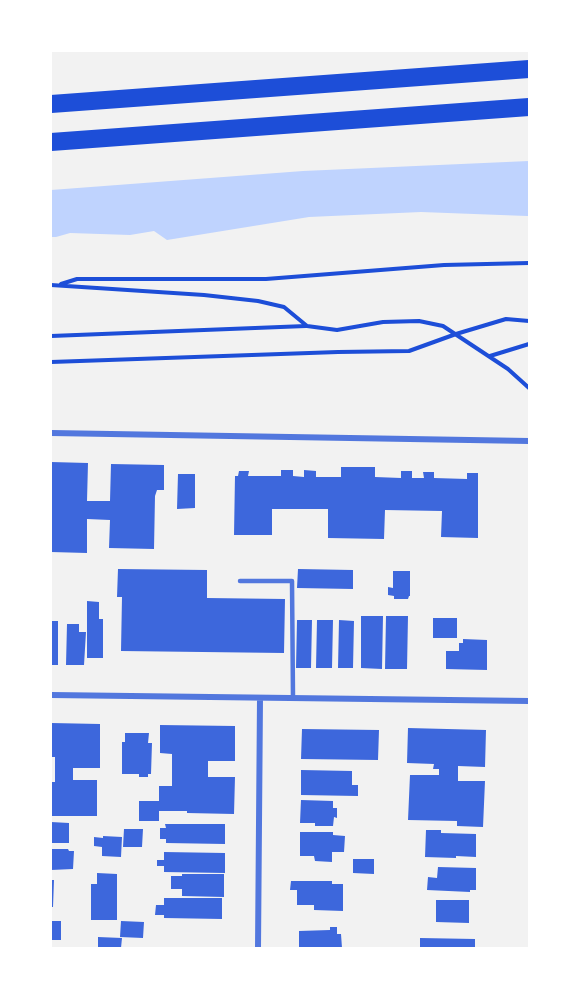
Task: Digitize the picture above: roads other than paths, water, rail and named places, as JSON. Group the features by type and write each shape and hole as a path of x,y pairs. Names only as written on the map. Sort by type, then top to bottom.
{"highway":[{"path":"51,104 529,69"},
{"path":"51,142 529,107"}],"street":[{"path":"51,433 529,441"},
{"path":"51,695 529,700"},
{"path":"258,948 260,698"}],"lane":[{"path":"240,581 292,581 293,698"}],"water":[{"path":"529,161 529,216 421,212 309,217 167,240 154,231 130,235 70,233 51,237 51,190 303,171"}]}
